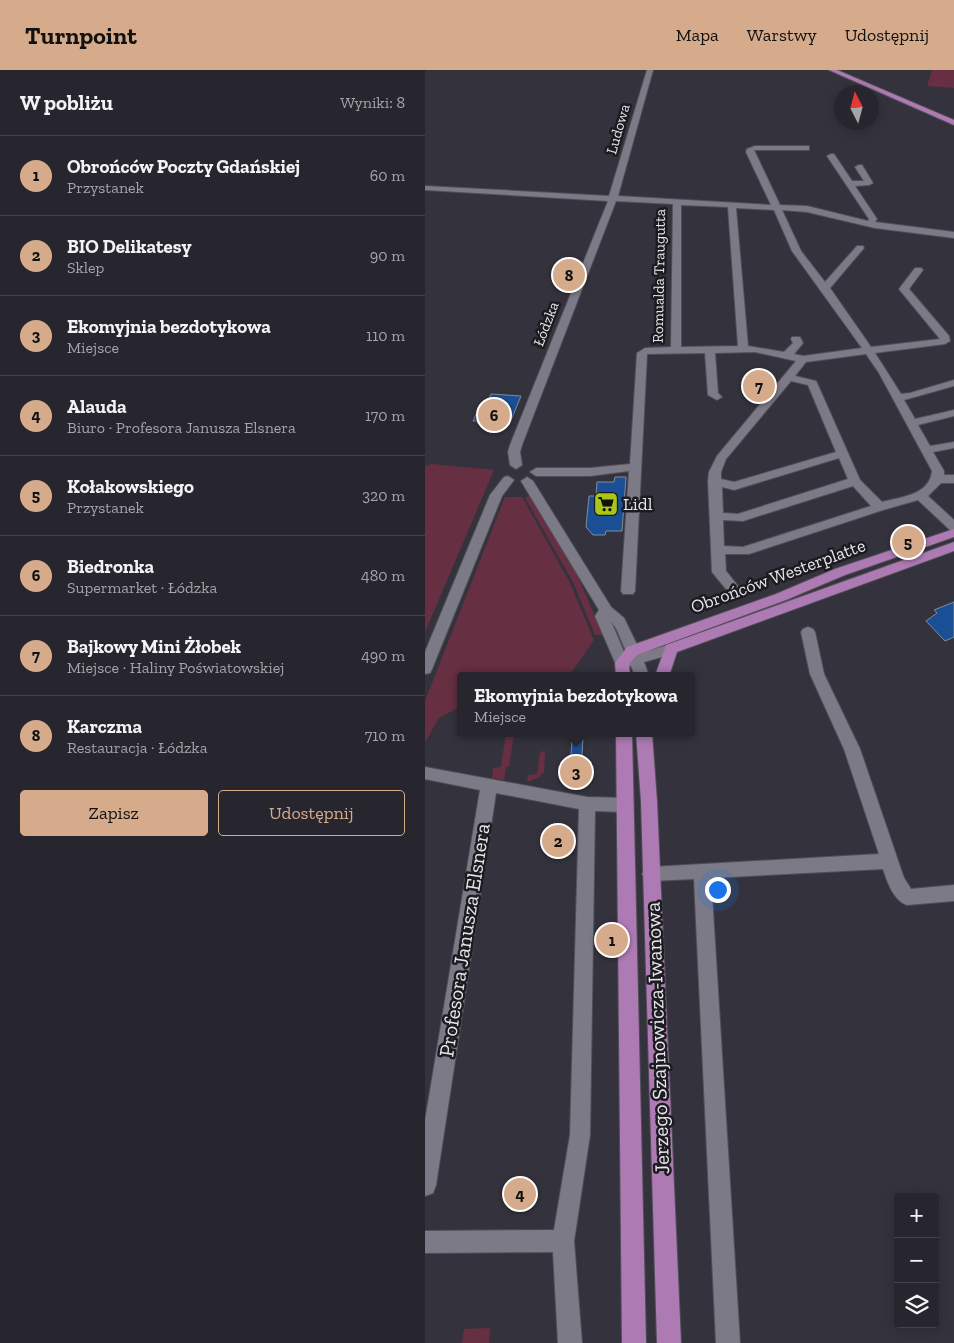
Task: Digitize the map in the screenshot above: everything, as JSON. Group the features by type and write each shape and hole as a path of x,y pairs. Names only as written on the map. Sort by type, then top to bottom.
{"main road":[{"path":"832,70 954,123"},
{"name":"Obrońców Westerplatte","path":"628,662 840,572 954,532"},
{"name":"Obrońców Westerplatte","path":"671,649 954,546"},
{"path":"663,672 671,649"},
{"name":"Jerzego Szajnowicza-Iwanowa","path":"624,737 634,1343"},
{"name":"Jerzego Szajnowicza-Iwanowa","path":"644,737 649,801 669,1343"}],"street":[{"name":"Ludowa","path":"613,198 650,70"},
{"path":"718,550 744,551 879,506 920,496 934,487 938,479 938,471 927,450 870,351 815,274 802,262 788,238 777,207 750,150 755,148 806,148"},
{"path":"831,156 873,219 870,224"},
{"path":"849,184 869,183 859,168"},
{"name":"Romualda Traugutta","path":"425,188 777,207 819,211 870,224 950,235"},
{"name":"Łódzka","path":"516,465 514,452 516,446 613,198"},
{"name":"Romualda Traugutta","path":"628,591 642,353 645,351 676,350 677,202"},
{"path":"732,205 743,349"},
{"path":"950,235 954,243"},
{"path":"825,288 860,248"},
{"path":"676,350 755,349 788,354 803,359 945,341 945,338 904,289 918,270"},
{"path":"788,354 798,343 796,339"},
{"path":"710,349 713,395 717,397"},
{"path":"731,586 719,572 715,472 721,458 803,359"},
{"path":"788,377 812,383 855,481 879,506"},
{"path":"898,397 911,396 954,383"},
{"path":"912,423 954,413"},
{"path":"927,450 954,446"},
{"path":"714,481 734,486 842,454"},
{"path":"635,467 531,477 516,482 509,480 505,476 505,472 516,465 529,465 531,477 606,610 602,616 628,662 638,672"},
{"path":"938,479 954,479"},
{"path":"425,669 496,495 509,480"},
{"path":"716,516 739,518 855,481"},
{"path":"920,496 954,527"},
{"path":"808,632 817,674 852,749 896,881 907,897 954,894"},
{"name":"Obrońców Westerplatte","path":"628,662 671,649"},
{"path":"425,773 587,804 625,805"},
{"name":"Profesora Janusza Elsnera","path":"425,1185 489,784"},
{"path":"570,1343 563,1241 580,1135 587,804"},
{"path":"651,874 889,861"},
{"path":"702,871 728,1343"},
{"path":"425,1242 563,1241"}],"shaded area":[{"path":"932,70 954,70 954,88 927,86"},
{"path":"432,464 494,470 425,632 425,466"},
{"path":"531,495 577,574 603,635 595,635 573,582 525,498"},
{"path":"505,497 522,497 570,583 594,640 572,672 457,672 457,708 439,718 425,742 425,701"},
{"path":"505,737 513,737 509,767 506,767 504,780 492,778 493,768 501,767"},
{"path":"545,751 544,772 539,777 527,782 528,775 537,774 540,752"},
{"path":"490,1328 489,1343 462,1343 464,1329"}],"building":[{"path":"491,394 521,396 509,425 477,423 478,421 473,421 479,408 484,409"},
{"name":"Lidl","path":"615,477 626,477 622,531 606,531 605,535 593,535 586,527 589,496 596,496 597,482 614,482"},
{"path":"954,602 954,637 945,641 926,621 937,613 934,610"},
{"path":"572,739 583,739 580,784 569,785"}],"place":[{"name":"Karczma","path":"569,275"},
{"name":"Bajkowy Mini Żłobek","path":"759,386"},
{"name":"Biedronka","path":"494,415"},
{"name":"Lidl","path":"606,504"},
{"name":"Kołakowskiego","path":"908,542"},
{"name":"Ekomyjnia bezdotykowa","path":"576,772"},
{"name":"BIO Delikatesy","path":"558,841"},
{"name":"Obrońców Poczty Gdańskiej","path":"612,940"},
{"name":"Alauda","path":"520,1194"}]}
